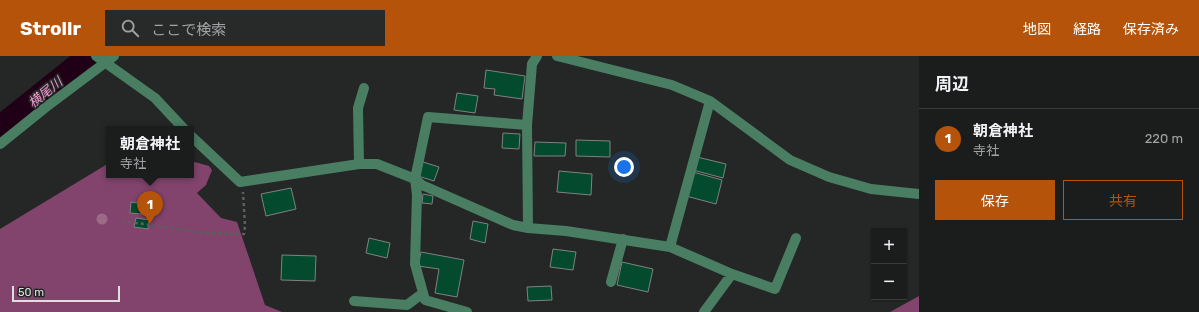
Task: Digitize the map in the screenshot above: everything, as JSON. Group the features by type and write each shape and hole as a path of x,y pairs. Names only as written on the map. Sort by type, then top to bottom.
{"street":[{"path":"0,144 46,107 101,59 114,56"},
{"path":"528,228 527,125 532,64 537,56"},
{"path":"557,56 672,85 710,101 790,160 829,177 871,189 919,194"},
{"path":"101,59 154,98 181,126"},
{"path":"359,164 358,108 364,88"},
{"path":"670,247 710,101"},
{"path":"467,312 425,300 414,264 417,195 415,179 428,117 527,125"},
{"path":"194,139 240,182 359,164 377,164 415,179 422,185 513,225 528,228 566,231 670,247 732,274 775,289 796,238"},
{"path":"611,282 623,240"},
{"path":"704,312 732,274"},
{"path":"354,301 407,305 423,293"}],"path":[{"path":"124,221 205,233 244,234 243,182"}],"shaded area":[{"path":"194,162 209,166 212,170 206,185 197,193 221,218 237,222 265,305 282,312 0,312 0,229 106,165 106,178 194,178"},
{"path":"919,296 919,312 890,312"}],"building":[{"path":"486,70 525,76 522,99 494,95 495,89 484,88"},
{"path":"457,93 478,96 475,113 454,110"},
{"path":"503,133 520,134 519,149 502,148"},
{"path":"576,140 610,141 610,157 576,156"},
{"path":"535,142 566,143 565,156 534,156"},
{"path":"697,157 726,164 723,178 693,170"},
{"path":"423,162 439,167 434,181 418,176"},
{"path":"559,171 592,174 591,195 557,192"},
{"path":"693,172 722,180 716,204 686,196"},
{"path":"291,188 296,209 266,216 261,194"},
{"path":"423,194 433,196 432,204 422,203"},
{"path":"131,202 143,204 142,214 130,213"},
{"path":"136,218 149,220 148,229 134,227"},
{"path":"473,221 488,224 485,243 470,239"},
{"path":"369,238 390,243 387,258 366,253"},
{"path":"553,249 576,252 573,270 550,267"},
{"path":"421,252 464,260 457,297 435,293 439,269 418,266"},
{"path":"282,255 316,256 315,281 281,280"},
{"path":"622,262 653,269 648,292 617,285"},
{"path":"551,286 552,300 528,301 527,287"}],"waterway":[{"name":"横尾川","path":"0,129 91,56"}],"place":[{"name":"朝倉神社","path":"150,224"}]}
